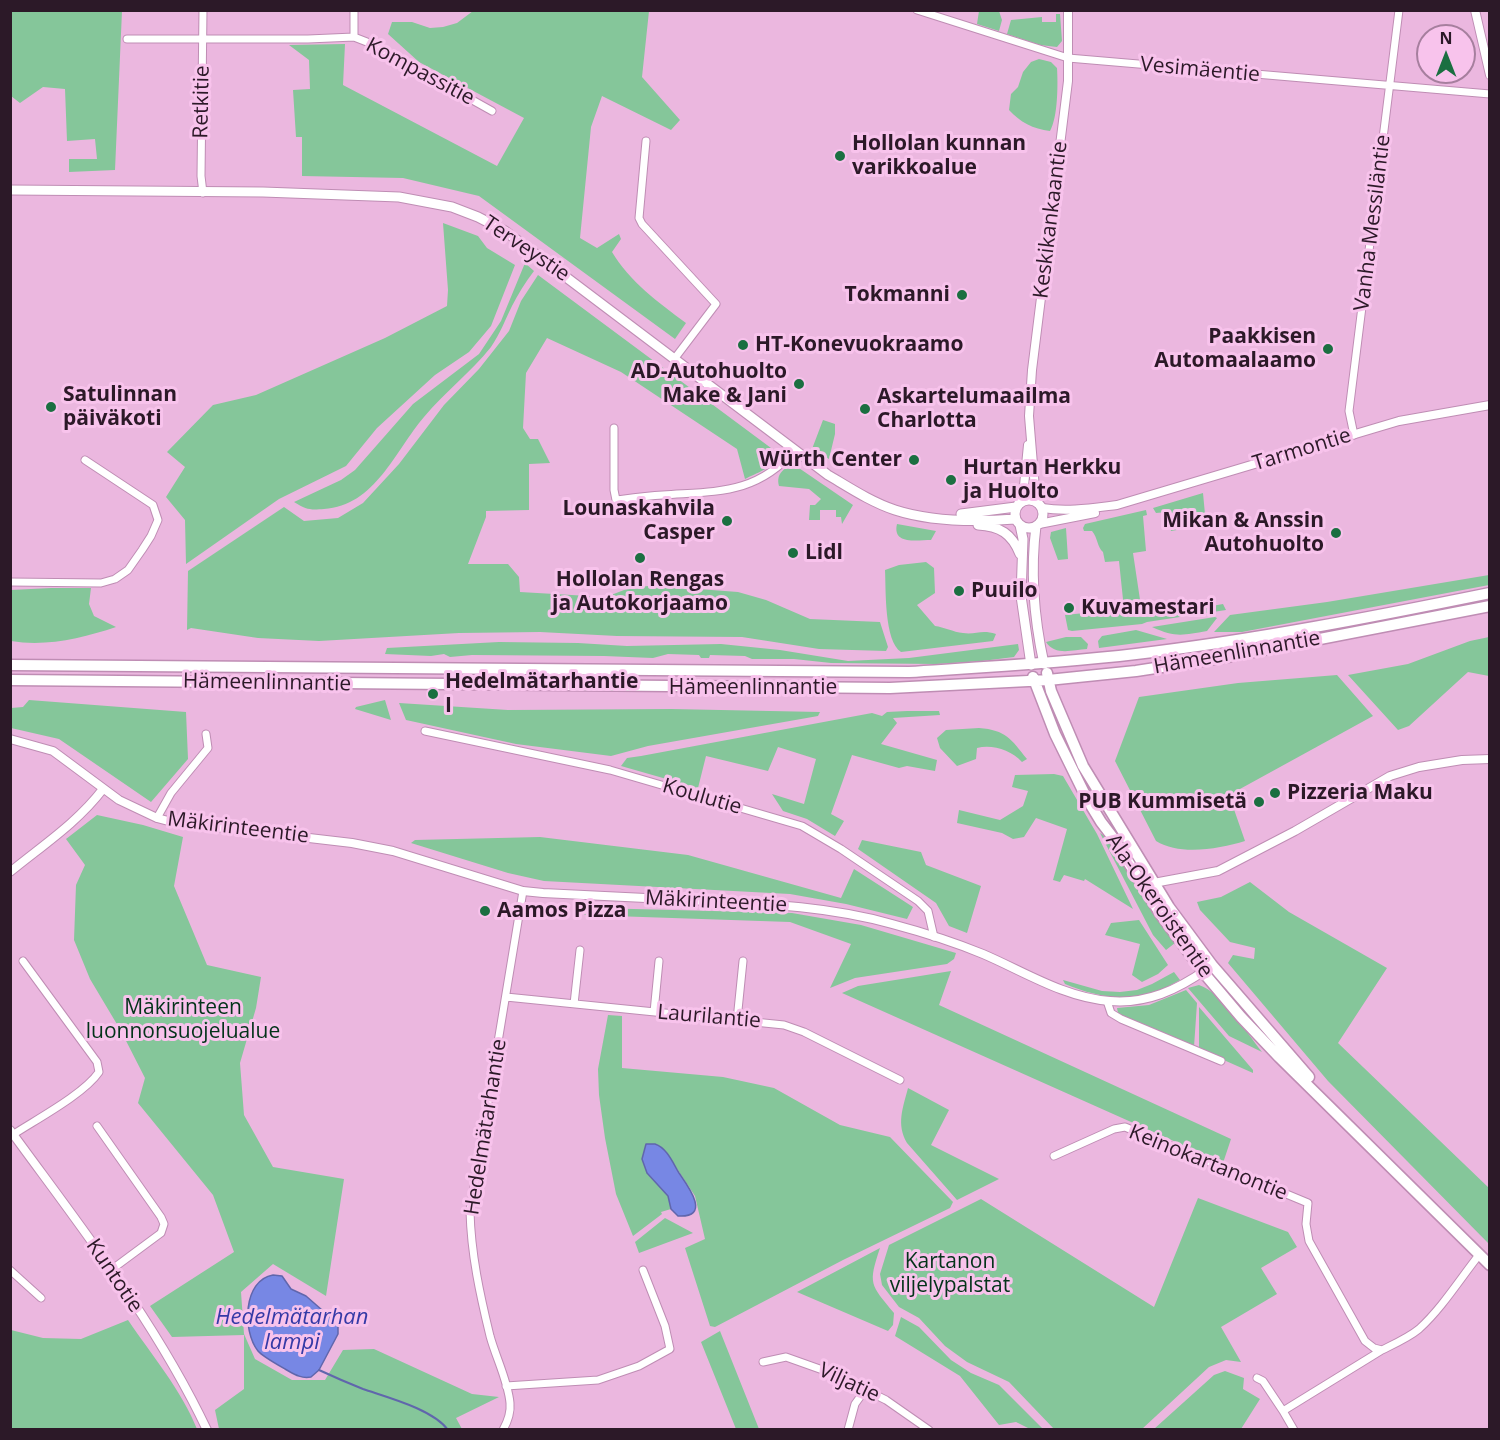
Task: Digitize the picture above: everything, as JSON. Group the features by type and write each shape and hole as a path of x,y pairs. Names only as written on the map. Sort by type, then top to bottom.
{"main road":[{"name":"Terveystie","path":"10,190 378,195 423,200 452,207 506,231 828,476 858,493 913,517 944,524 1000,528 1016,543 1022,559"},
{"path":"1031,664 1022,605 1023,539 1018,522 1017,505 1025,500 1039,505 1043,517 1037,525 1033,596 1044,664"},
{"name":"Terveystie","path":"902,512 908,510 968,514 1017,505"},
{"name":"Terveystie","path":"902,512 949,519 1018,522"},
{"path":"1018,522 1028,528 1037,525"},
{"name":"Hämeenlinnantie","path":"10,665 909,672 1044,664 1134,654 1228,641 1490,593"},
{"name":"Hämeenlinnantie","path":"10,680 878,688 1048,680 1136,671 1227,657 1490,606"},
{"name":"Ala-Okeroistentie","path":"1031,664 1034,680 1055,734 1087,799 1149,884 1169,907 1207,968 1352,1127 1490,1265"},
{"name":"Ala-Okeroistentie","path":"1044,664 1066,731 1149,884"}],"street":[{"name":"Retkitie","path":"203,10 203,193"},
{"path":"354,10 354,37"},
{"name":"Vesimäentie","path":"917,10 1068,58 1490,94"},
{"name":"Keskikankaantie","path":"1017,505 1024,486 1030,429 1032,370 1066,93 1068,10"},
{"name":"Vanha Messiläntie","path":"1354,435 1350,411 1399,10"},
{"path":"1475,10 1490,75"},
{"name":"Kompassitie","path":"127,39 354,37 372,44 492,111"},
{"path":"646,141 639,218 716,304 675,358"},
{"name":"Tarmontie","path":"1037,525 1105,511 1118,505 1399,421 1490,405"},
{"path":"614,428 616,500 729,490 748,484 773,471 795,450"},
{"name":"Keskikankaantie","path":"1030,429 1039,505"},
{"path":"10,582 101,583 115,579 128,570 151,536 158,520 153,505 85,460"},
{"name":"Tarmontie","path":"1039,505 1059,510 1082,510 1118,505"},
{"name":"Koulutie","path":"425,731 610,770 802,826 841,849 918,901 928,911 934,938"},
{"path":"157,818 171,794 208,748 206,734"},
{"name":"Mäkirinteentie","path":"10,739 53,751 119,800 157,818 172,822 352,843 393,851 523,891 726,902 840,912 893,924 981,953 1081,996 1107,1001 1146,1000 1162,995 1207,968"},
{"path":"1149,884 1218,871 1295,831 1390,776 1419,766 1490,759"},
{"path":"10,872 62,833 103,789"},
{"name":"Hedelmätarhantie","path":"503,1430 510,1415 510,1399 491,1338 479,1288 470,1211 523,891"},
{"path":"574,1005 580,950"},
{"path":"12,1132 73,1095 94,1079 99,1072 97,1062 23,960"},
{"path":"654,1012 659,961"},
{"path":"737,1020 743,961"},
{"name":"Laurilantie","path":"506,997 772,1023 793,1028 900,1080"},
{"path":"1107,1001 1111,1013 1121,1019 1221,1060"},
{"path":"97,1126 164,1224 161,1233 111,1270"},
{"name":"Keinokartanontie","path":"1054,1156 1114,1128 1125,1127 1308,1203 1306,1224 1309,1241 1365,1341 1374,1348 1382,1350"},
{"name":"Kuntotie","path":"12,1132 111,1270 156,1338 207,1430"},
{"path":"1283,1411 1419,1328 1449,1294 1479,1254"},
{"path":"10,1270 40,1299"},
{"path":"506,1386 598,1380 639,1366 670,1349 665,1326 643,1270"},
{"name":"Viljatie","path":"763,1362 786,1358 831,1373 886,1400 929,1430"},
{"path":"1257,1378 1263,1381 1294,1430"},
{"path":"848,1430 855,1404 865,1390"}],"green space":[{"path":"11,10 122,11 115,170 69,172 69,159 97,159 95,139 67,141 65,89 43,87 20,103 11,96"},
{"path":"473,11 649,11 642,77 680,120 671,130 602,96 591,127 580,238 597,248 619,234 621,239 612,252 619,263 645,291 686,323 675,339 479,196 403,178 302,176 302,137 296,137 293,90 310,89 309,60 289,45 345,44 343,85 497,166 524,118 419,62 388,34 392,22 412,22 430,28 443,27 457,23"},
{"path":"979,11 999,11 1002,20 999,31 977,24"},
{"path":"1056,14 1060,14 1062,41 1057,47 1040,45 1007,34 1011,20 1042,17 1042,22 1056,22"},
{"path":"1039,59 1051,62 1057,68 1056,109 1050,131 1027,124 1009,110 1011,94 1018,87 1023,72 1031,62"},
{"path":"443,223 478,236 487,248 515,265 491,326 469,352 435,375 377,428 346,466 279,499 186,564 185,520 166,497 185,467 167,452 213,405 256,395 385,338 447,306"},
{"path":"525,263 534,271 517,297 491,347 424,417 370,488 342,506 309,509 294,502 341,480 355,470 413,404 479,354 501,321"},
{"path":"538,275 771,448 776,455 768,467 745,479 737,449 621,372 547,338 526,373 523,428 530,439 538,439 550,463 529,464 529,510 486,511 486,517 468,564 508,564 519,577 520,592 606,597 624,590 677,581 698,589 738,592 766,600 810,619 880,622 888,647 886,651 819,649 742,637 617,636 540,632 459,633 319,641 258,638 191,628 187,630 188,571 284,507 304,521 338,518 363,503 399,464 444,405 479,369 509,331 521,301"},
{"path":"823,420 835,424 829,459 812,449"},
{"path":"793,464 853,505 842,524 841,517 836,517 836,510 820,510 820,520 809,520 810,505 815,505 821,499 809,489 779,486 781,472"},
{"path":"1203,493 1206,525 1171,531 1167,512 1156,513 1153,508"},
{"path":"1146,510 1147,515 1143,516 1146,551 1133,553 1142,613 1195,609 1223,604 1226,610 1142,624 1068,630 1065,615 1124,609 1119,561 1105,562 1103,552 1092,531 1084,531 1085,524"},
{"path":"897,524 936,531 931,540 907,540 898,535"},
{"path":"1066,528 1068,559 1058,560 1050,538 1051,532"},
{"path":"926,562 934,568 935,593 917,605 935,626 963,633 996,634 993,641 901,652 895,646 887,614 885,570 899,565"},
{"path":"1489,575 1489,585 1242,632 1214,632 1230,615 1327,602"},
{"path":"91,588 89,604 94,616 116,627 91,635 51,642 11,641 11,590"},
{"path":"1217,618 1207,631 1192,634 1174,634 1152,627"},
{"path":"1136,630 1167,639 1099,648 1098,641 1102,636"},
{"path":"1066,637 1081,637 1088,644 1087,649 1059,651 1046,642"},
{"path":"1489,637 1489,676 1468,672 1409,726 1398,730 1348,675 1408,664 1470,641"},
{"path":"499,642 627,646 721,644 780,650 848,661 909,658 1018,644 1019,650 1014,657 937,664 831,663 794,659 752,659 745,656 710,655 709,658 701,658 699,655 668,654 653,658 472,655 450,657 444,654 431,656 385,654 387,648"},
{"path":"1337,675 1373,716 1229,795 1245,841 1200,850 1188,850 1166,846 1156,841 1115,761 1139,697 1238,683"},
{"path":"29,700 186,712 188,759 151,802 59,739 11,728 11,708 23,707"},
{"path":"385,700 391,720 355,709 356,707"},
{"path":"399,703 508,710 671,709 820,712 818,716 648,746 611,756 516,744 406,720"},
{"path":"939,711 940,715 893,718 897,723 881,744 937,760 935,771 907,766 899,768 852,755 831,814 844,821 835,836 807,819 783,811 772,794 804,804 816,759 778,747 768,771 706,756 698,788 621,766 627,758 872,713 882,716 887,712"},
{"path":"979,728 1002,733 1017,746 1027,759 1022,762 1007,751 983,747 977,748 976,759 957,766 940,748 937,738 946,730"},
{"path":"1054,774 1063,776 1097,834 1133,909 1085,879 1084,881 1064,875 1060,882 1053,880 1067,829 1036,818 1024,837 1013,839 1002,833 957,823 959,810 1000,820 1023,806 1028,791 1012,787 1015,775"},
{"name":"Mäkirinteen luonnonsuojelualue","path":"97,815 183,837 174,886 207,965 261,977 256,1008 240,1063 244,1115 273,1167 344,1179 326,1296 273,1264 241,1292 244,1334 255,1359 292,1380 325,1380 343,1350 374,1349 472,1394 499,1397 456,1418 462,1429 219,1429 215,1410 244,1389 244,1335 172,1337 150,1306 234,1252 213,1195 138,1103 145,1078 121,1031 90,979 74,940 76,885 85,865 66,839"},
{"path":"1100,833 1114,847 1156,918 1175,941 1166,950 1153,935"},
{"path":"540,837 688,855 841,898 854,869 913,907 907,919 846,904 790,894 544,881 508,873 411,843 415,840"},
{"path":"862,840 921,852 926,865 981,886 967,933 949,926 936,903 858,849"},
{"path":"1250,882 1289,912 1387,968 1338,1043 1489,1188 1489,1244 1328,1081 1228,963 1233,955 1254,959 1255,948 1230,942 1200,910 1197,902 1221,897"},
{"path":"594,908 792,913 861,925 956,953 954,959 947,964 855,978 830,988 851,944 790,922 584,915"},
{"path":"1139,920 1168,965 1158,974 1142,982 1132,975 1140,944 1105,935 1111,923"},
{"path":"951,971 939,1005 1231,1139 1223,1163 842,993 858,986"},
{"path":"1174,972 1180,980 1154,993 1129,997 1107,996 1085,991 1065,984 1063,980 1102,991 1120,992 1137,990"},
{"path":"1199,985 1217,996 1262,1052 1229,1036 1188,988"},
{"path":"1186,990 1197,1003 1194,1047 1122,1017 1118,1013 1117,1008 1149,1005"},
{"path":"1199,1007 1253,1070 1253,1073 1199,1049"},
{"path":"608,1015 622,1016 622,1068 723,1077 774,1088 840,1125 890,1137 953,1202 950,1208 843,1260 715,1327 710,1326 685,1248 705,1239 695,1196 666,1152 642,1159 647,1173 668,1196 671,1209 661,1212 662,1214 633,1236 616,1194 599,1095 598,1069"},
{"path":"908,1088 949,1110 931,1145 999,1179 957,1200 907,1143 902,1129 901,1116"},
{"name":"Kartanon viljelypalstat","path":"1198,1198 1288,1232 1297,1247 1261,1268 1277,1294 1221,1327 1241,1362 1226,1360 1209,1367 1142,1429 1054,1429 1009,1382 967,1362 945,1346 919,1318 899,1307 882,1285 880,1274 889,1245 981,1199 1154,1307"},
{"path":"665,1218 693,1233 639,1253 635,1242"},
{"path":"880,1248 873,1283 894,1313 893,1325 888,1331 797,1292"},
{"path":"901,1317 919,1327 951,1360 971,1373 999,1385 1043,1429 1030,1429 1016,1422 999,1425 960,1376 895,1336"},
{"path":"128,1320 175,1387 197,1429 11,1429 11,1330 43,1338 81,1339"},
{"path":"720,1331 759,1429 736,1429 701,1342"},
{"path":"1225,1371 1244,1378 1243,1389 1260,1399 1241,1429 1154,1429 1214,1375"}],"water":[{"path":"646,1144 659,1146 669,1156 692,1193 696,1207 694,1212 678,1216 671,1209 668,1196 647,1173 642,1159"},
{"name":"Hedelmätarhan lampi","path":"273,1275 282,1276 291,1289 306,1296 338,1324 338,1334 319,1370 311,1377 298,1376 274,1363 258,1351 253,1342 248,1319 251,1296 263,1279"}],"waterway":[{"path":"319,1370 421,1410 448,1430"}],"place":[{"name":"Hollolan kunnan varikkoalue","path":"840,156"},
{"name":"Tokmanni","path":"962,295"},
{"name":"HT-Konevuokraamo","path":"743,345"},
{"name":"Paakkisen Automaalaamo","path":"1328,349"},
{"name":"AD-Autohuolto Make & Jani","path":"799,384"},
{"name":"Satulinnan päiväkoti","path":"51,407"},
{"name":"Askartelumaailma Charlotta","path":"865,409"},
{"name":"Würth Center","path":"914,460"},
{"name":"Hurtan Herkku ja Huolto","path":"951,480"},
{"name":"Lounaskahvila Casper","path":"727,521"},
{"name":"Mikan & Anssin Autohuolto","path":"1336,533"},
{"name":"Lidl","path":"793,553"},
{"name":"Hollolan Rengas ja Autokorjaamo","path":"640,558"},
{"name":"Puuilo","path":"959,591"},
{"name":"Kuvamestari","path":"1069,608"},
{"name":"Hedelmätarhantie I","path":"433,694"},
{"name":"Pizzeria Maku","path":"1275,793"},
{"name":"PUB Kummisetä","path":"1259,802"},
{"name":"Aamos Pizza","path":"485,911"}]}
